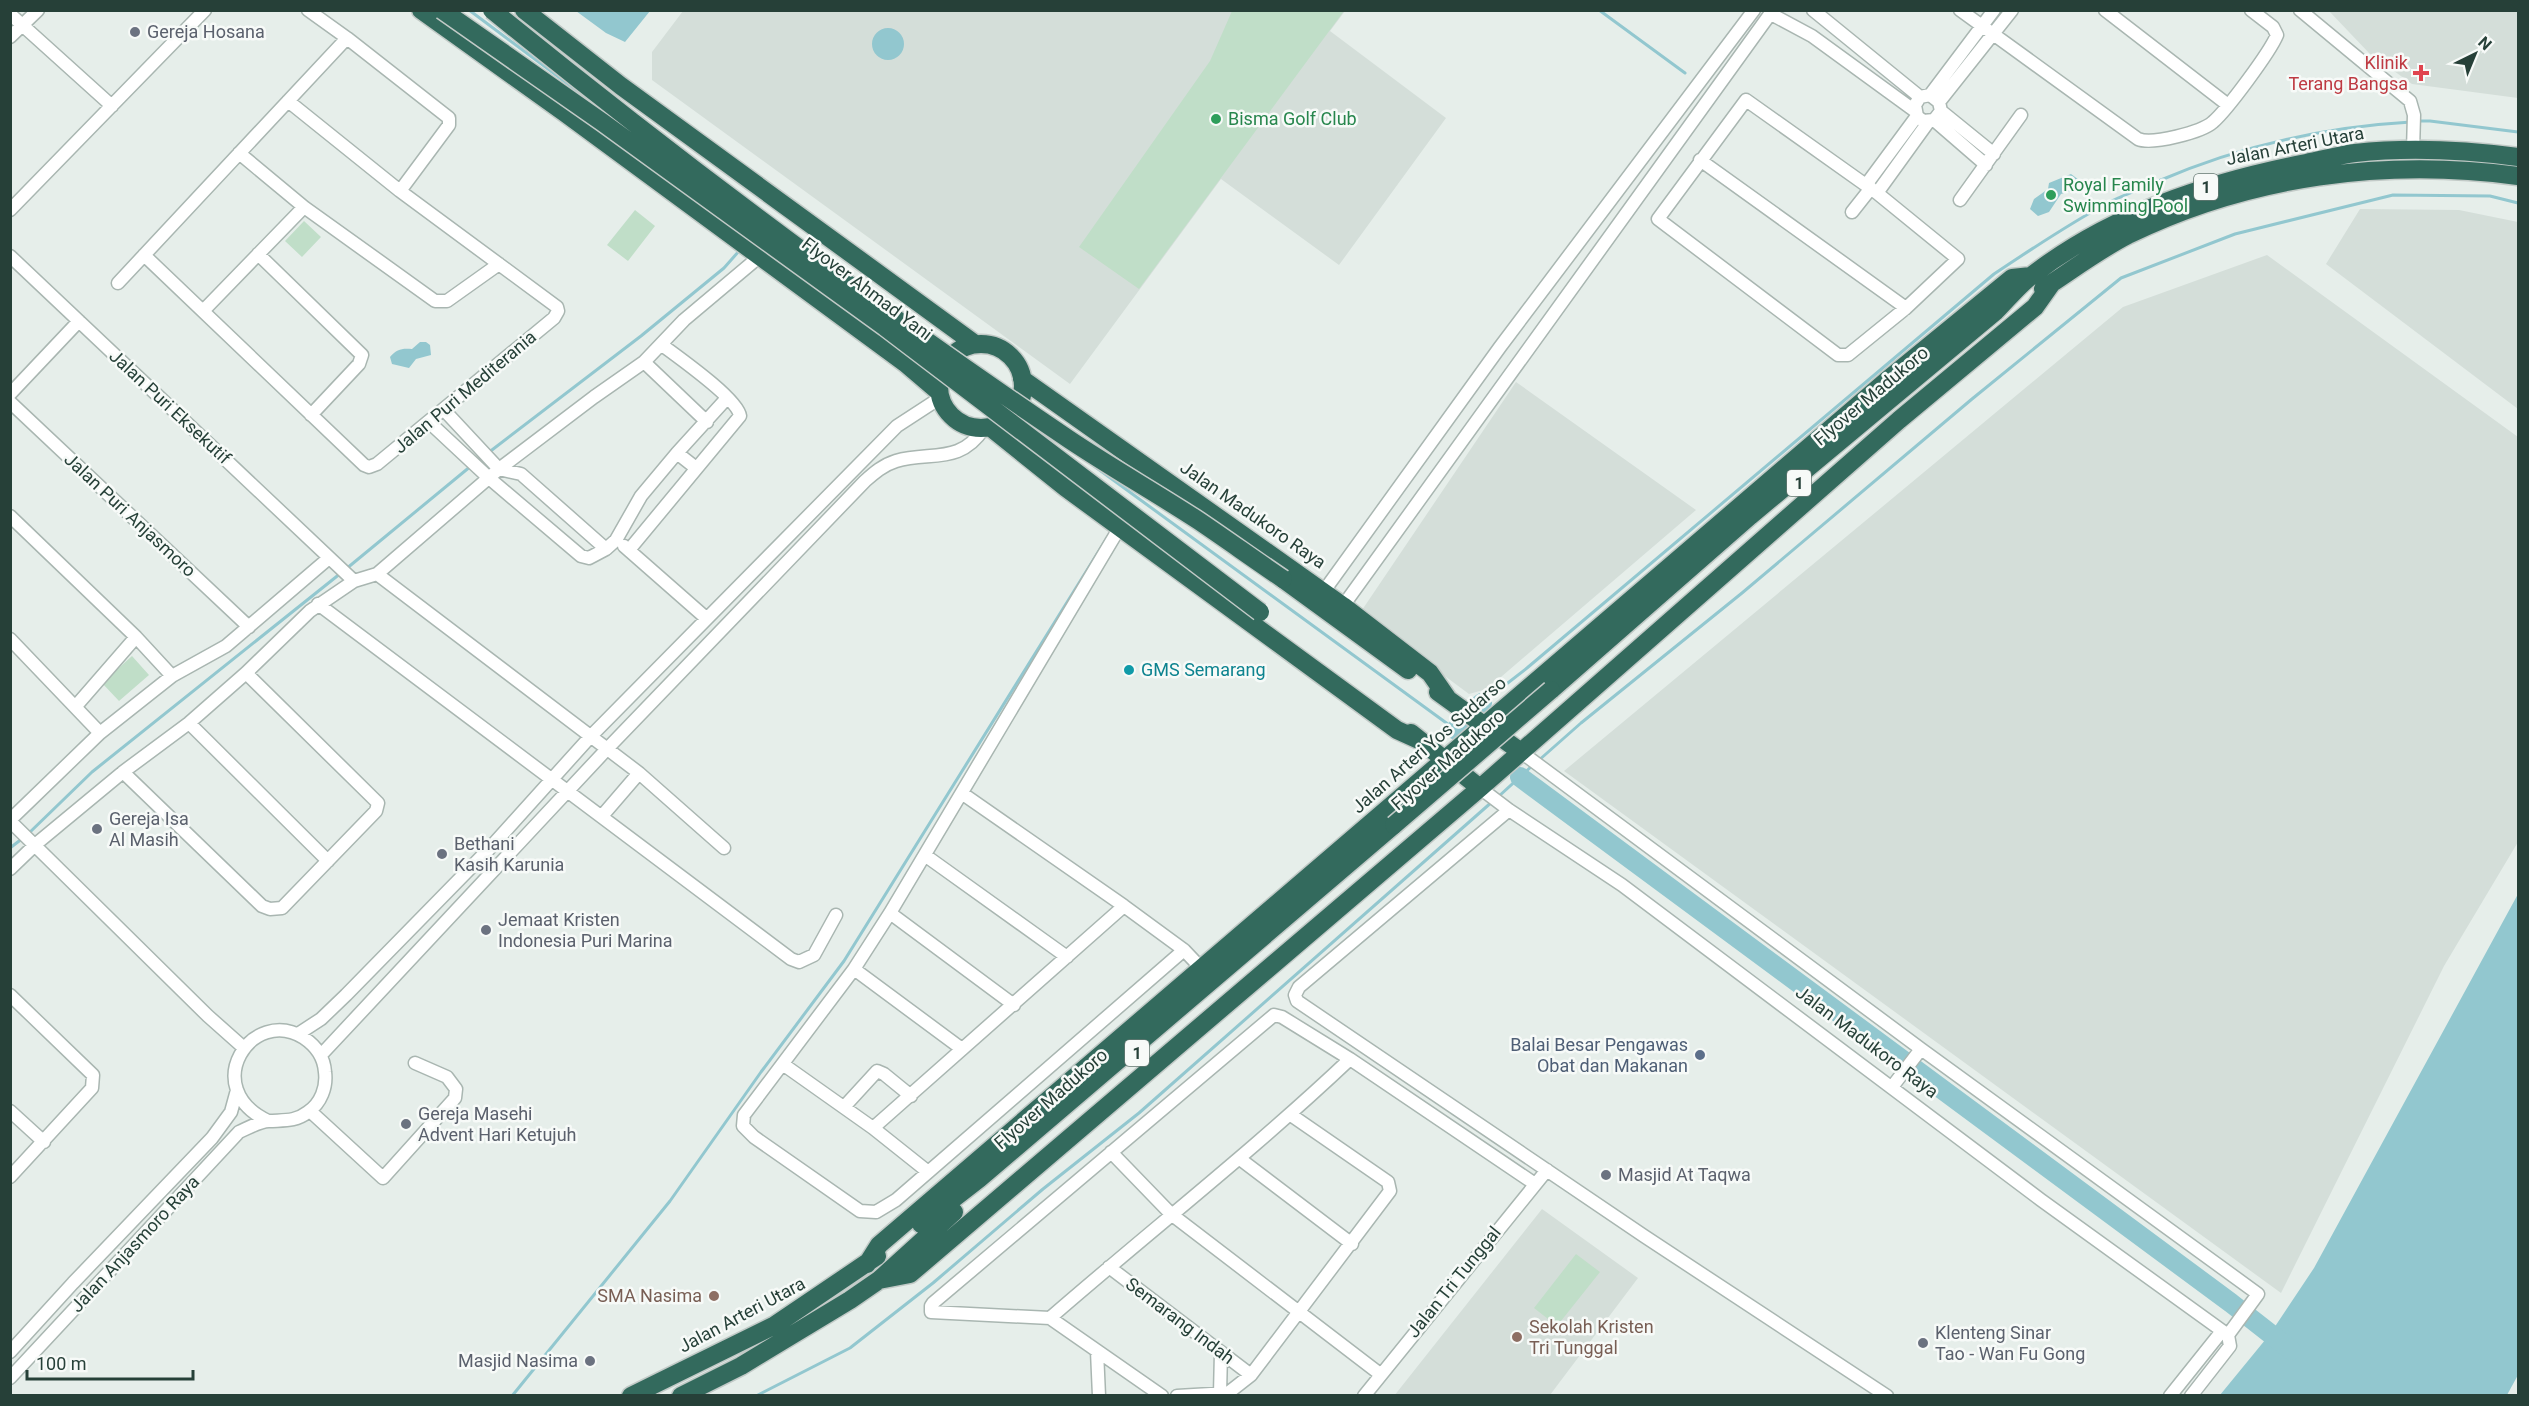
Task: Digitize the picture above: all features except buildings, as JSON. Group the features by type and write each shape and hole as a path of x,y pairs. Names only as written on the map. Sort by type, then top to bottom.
{"highway":[{"path":"421,10 592,126 735,239 759,253 940,388"},
{"name":"Flyover Ahmad Yani","path":"442,10 602,122 885,327 1260,612"},
{"name":"Flyover Ahmad Yani","path":"492,10 608,104 794,244 974,374 1283,579"},
{"path":"524,10 617,92 796,214 975,344"},
{"path":"592,126 617,92"},
{"name":"Jalan Arteri Utara","path":"2031,276 2110,227 2165,202 2202,188 2268,170 2413,143 2518,157"},
{"name":"Jalan Arteri Utara","path":"2052,283 2081,262 2127,236 2181,211 2241,192 2330,174 2413,168 2478,171 2518,176"},
{"path":"759,253 796,214"},
{"name":"Flyover Madukoro","path":"1553,692 1750,516 1996,311 2031,276"},
{"name":"Jalan Arteri Yos Sudarso","path":"867,1264 879,1245 1895,374 2012,278 2031,276"},
{"path":"879,1280 910,1274 1486,792 1899,420 2035,307 2052,283"},
{"name":"Flyover Madukoro","path":"879,1280 983,1184 1754,521 2000,316 2052,283"},
{"path":"975,344 987,345 1007,353 1015,362 1022,379 1023,392 1012,415 992,426 969,427 957,421 946,410 940,388 946,362 955,353 975,344"},
{"name":"Jalan Madukoro Raya","path":"1022,379 1324,591 1430,673 1451,701"},
{"name":"Jalan Madukoro Raya","path":"992,426 1113,522 1404,735 1419,740"},
{"name":"Jalan Madukoro Raya","path":"1283,579 1527,756"},
{"name":"Jalan Madukoro Raya","path":"1260,612 1486,792"},
{"name":"Flyover Madukoro","path":"867,1264 979,1179 1396,828"},
{"name":"Jalan Arteri Utara","path":"631,1395 775,1325 867,1264"},
{"name":"1","path":"681,1395 760,1355 879,1280"}],"street":[{"path":"10,37 38,10"},
{"path":"10,210 205,10"},
{"path":"308,10 449,118 449,125 400,191"},
{"path":"1324,591 1521,319 1754,10"},
{"path":"1960,10 2142,141 2152,142 2212,124 2228,105 2277,35 2273,27 2251,10"},
{"path":"1852,213 1928,109 1994,10"},
{"path":"1928,109 1994,36 2012,10"},
{"path":"2105,10 2228,105"},
{"path":"2300,10 2410,101 2414,115 2413,143"},
{"path":"1343,606 1772,12 1994,153"},
{"path":"10,14 112,106"},
{"path":"1810,35 1818,14 1928,109 1986,165"},
{"path":"118,283 347,38"},
{"path":"1837,54 1847,40"},
{"path":"1746,100 1871,189 1959,258 1906,308 1851,354 1845,357 1838,355 1659,220 1660,214 1700,160 1746,100"},
{"name":"Jalan Puri Mediterania","path":"144,255 364,465 369,467 377,464 554,318 558,311 557,307 400,191 288,101"},
{"path":"1960,200 2021,116"},
{"path":"240,153 304,207 438,302 450,299 499,264"},
{"path":"1700,160 1906,308"},
{"path":"203,311 304,207"},
{"path":"10,869 34,842 189,723 246,673 318,604 354,581 377,574 499,469 644,362 684,320 759,253"},
{"path":"258,254 362,355 359,364 311,415"},
{"name":"Jalan Puri Eksekutif","path":"10,256 354,581"},
{"path":"10,394 79,321"},
{"path":"629,550 740,416 737,408 727,398 662,345"},
{"path":"644,362 707,422"},
{"path":"298,1035 321,1019 346,995 489,849 590,737 706,618 897,426 940,388"},
{"path":"429,422 489,478 581,556 593,557 616,540 641,496 727,398"},
{"name":"Jalan Puri Anjasmoro","path":"10,402 249,627"},
{"path":"444,410 499,469 521,474 606,549"},
{"path":"321,1055 606,750 879,469 899,460 958,452 992,426"},
{"path":"677,453 696,468"},
{"path":"10,516 136,637 172,676"},
{"path":"1113,522 963,794 926,856 854,969 784,1065 744,1115 743,1126 749,1134 864,1213 885,1208 1184,950"},
{"path":"616,540 706,618"},
{"path":"244,1048 208,1016 12,822 100,733 172,676 226,646 331,560"},
{"path":"377,574 639,773 724,848"},
{"path":"318,604 795,960 805,960 814,955 836,915"},
{"path":"76,706 136,637"},
{"path":"10,639 100,733"},
{"path":"123,772 262,906 270,909 282,908 376,811 378,803 246,673"},
{"path":"189,723 328,861"},
{"name":"Jalan Madukoro Raya","path":"1486,792 1622,885 1895,1083 2041,1200 2227,1332 2258,1294 1919,1052 1527,756"},
{"path":"602,816 639,773"},
{"path":"963,794 1124,906 1184,950 1201,968"},
{"path":"1508,809 1299,987 1295,997 1299,1004 1887,1395"},
{"path":"489,849 502,862"},
{"path":"926,856 1067,957"},
{"path":"873,1128 1124,906"},
{"path":"890,913 1014,1005"},
{"path":"854,969 962,1049"},
{"path":"10,995 93,1075 92,1088 10,1177"},
{"path":"1162,1395 1050,1318 934,1314 930,1311 933,1303 1274,1015 1282,1017 1350,1059 1534,1184"},
{"path":"284,1031 298,1035 311,1043 321,1055 325,1070 325,1085 320,1100 310,1111 297,1119 283,1122 268,1121 254,1114 243,1104 234,1075 237,1061 244,1048 255,1038 269,1032 284,1031"},
{"path":"1895,1083 1919,1052"},
{"path":"1050,1318 1291,1115 1350,1059"},
{"path":"310,1111 382,1178 455,1098 456,1089 447,1077 415,1063"},
{"path":"784,1065 873,1128 927,1171"},
{"path":"844,1107 877,1071 884,1074 910,1096"},
{"name":"Jalan Anjasmoro Raya","path":"10,1352 212,1138 231,1112 237,1090"},
{"path":"10,1111 44,1142"},
{"path":"1177,1395 1220,1394 1232,1391 1251,1375 1390,1191 1389,1184 1291,1115"},
{"name":"Jalan Anjasmoro Raya","path":"10,1378 239,1132 268,1121"},
{"path":"1111,1152 1171,1214 1380,1374"},
{"path":"1240,1159 1352,1244"},
{"name":"Jalan Tri Tunggal","path":"1364,1395 1547,1170"},
{"name":"Semarang Indah","path":"1109,1267 1251,1375"},
{"path":"47,1312 61,1324"},
{"path":"2170,1395 2227,1332"},
{"path":"2191,1395 2230,1346 2227,1332"},
{"path":"1097,1351 1099,1395"},
{"path":"1220,1394 1221,1352"}],"shaded area":[{"path":"683,11 1345,11 1330,31 1446,118 1339,265 1221,179 1070,384 652,80 652,52"},
{"path":"2329,11 2518,11 2518,98 2412,84 2369,53"},
{"path":"2360,209 2459,210 2518,222 2518,409 2326,264"},
{"path":"2267,255 2518,437 2518,842 2444,966 2281,1293 1564,771 2123,307"},
{"path":"1516,382 1696,510 1487,689 1469,694 1360,613"},
{"name":"Sekolah Kristen Tri Tunggal","path":"1542,1209 1638,1278 1550,1395 1394,1396"}],"green space":[{"name":"Bisma Golf Club","path":"1232,11 1344,11 1139,289 1079,247 1210,61"},
{"path":"635,210 655,226 628,261 607,245"},
{"path":"304,221 321,237 302,257 285,241"},
{"path":"132,656 149,675 119,701 102,683"},
{"path":"1576,1254 1600,1272 1557,1326 1534,1308"}],"water":[{"path":"576,11 650,11 625,42 606,33"},
{"path":"888,28 899,33 904,44 899,55 888,60 877,55 872,44 877,33"},
{"name":"Royal Family Swimming Pool","path":"2071,174 2079,180 2078,189 2061,194 2049,212 2038,216 2030,209 2034,199 2048,189 2049,183"},
{"path":"420,342 430,345 431,355 416,359 409,368 392,364 390,357 395,352 412,349"},
{"path":"2518,894 2518,1375 2507,1395 2220,1395 2270,1334 2314,1268"}],"waterway":[{"path":"469,10 607,113"},
{"path":"1599,10 1685,73"},
{"path":"2417,121 2518,132"},
{"path":"1482,703 1527,668 1994,274 2063,229 2118,198 2187,170 2249,149 2313,134 2411,122"},
{"path":"1538,761 1972,399 2121,278 2235,234 2393,195 2490,196 2518,203"},
{"path":"488,453 641,336 724,268 739,251"},
{"path":"346,569 471,466"},
{"path":"1094,466 1456,730"},
{"path":"512,1396 670,1201 761,1072 844,961 1107,538"},
{"path":"28,834 92,772 341,573"},
{"path":"1456,730 1467,715 1482,703"},
{"path":"1498,797 1533,765"},
{"path":"1520,777 2231,1303 2291,1350"},
{"path":"756,1396 850,1348 933,1283 1043,1189 1139,1113 1493,801"},
{"path":"10,848 23,838"}],"place":[{"name":"Gereja Hosana","path":"135,32"},
{"name":"Klinik Terang Bangsa","path":"2421,73"},
{"name":"Bisma Golf Club","path":"1216,119"},
{"name":"Royal Family Swimming Pool","path":"2051,195"},
{"name":"GMS Semarang","path":"1129,670"},
{"name":"Gereja Isa Al Masih","path":"97,829"},
{"name":"Bethani Kasih Karunia","path":"442,854"},
{"name":"Jemaat Kristen Indonesia Puri Marina","path":"486,930"},
{"name":"Balai Besar Pengawas Obat dan Makanan","path":"1700,1055"},
{"name":"Gereja Masehi Advent Hari Ketujuh","path":"406,1124"},
{"name":"Masjid At Taqwa","path":"1606,1175"},
{"name":"SMA Nasima","path":"714,1296"},
{"name":"Sekolah Kristen Tri Tunggal","path":"1517,1337"},
{"name":"Klenteng Sinar Tao - Wan Fu Gong","path":"1923,1343"},
{"name":"Masjid Nasima","path":"590,1361"}]}
